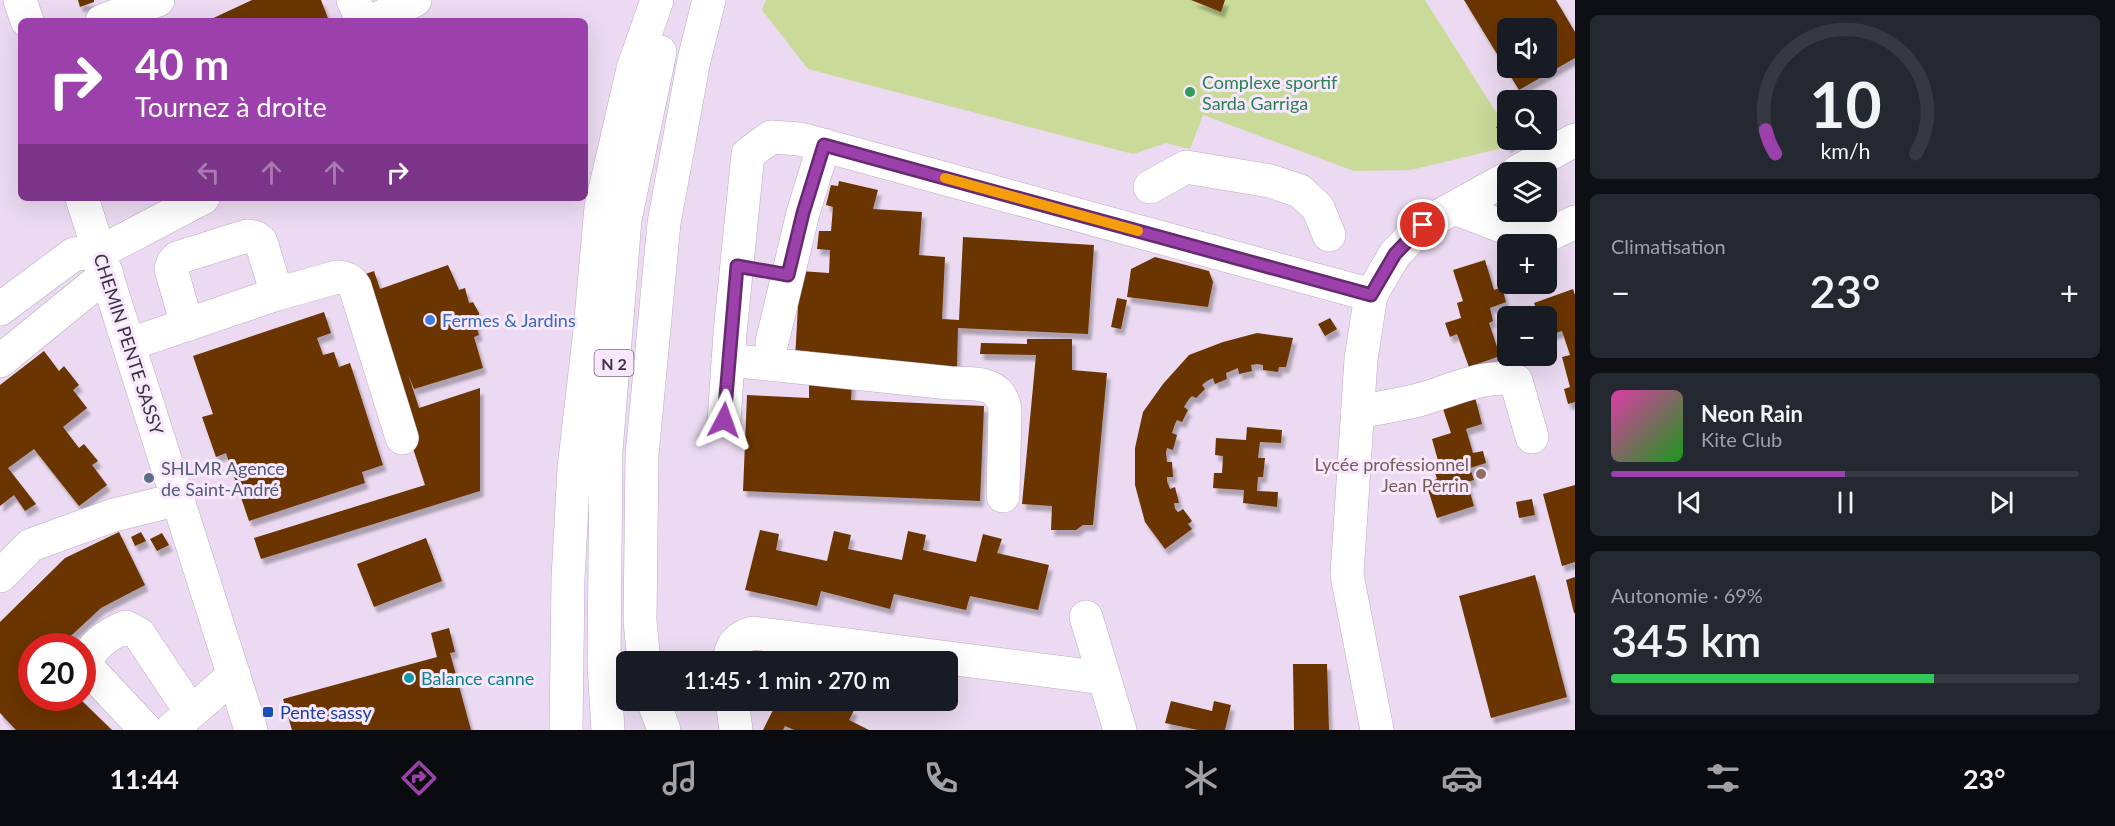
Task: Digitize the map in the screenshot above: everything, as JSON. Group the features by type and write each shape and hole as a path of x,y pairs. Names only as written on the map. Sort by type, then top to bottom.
{"main road":[{"path":"20,0 26,18"},
{"path":"110,18 158,0"},
{"path":"353,0 362,18"},
{"path":"379,18 415,0"},
{"path":"566,730 568,579 574,468 601,207 633,69 657,0"},
{"name":"N 2","path":"608,730 604,664 606,451 625,220 671,0"},
{"name":"N 2","path":"643,651 640,621 642,455 664,223 694,60 709,0"},
{"path":"724,420 748,154 771,137 800,139 824,145 1371,295"},
{"path":"1535,162 1575,140"},
{"path":"772,342 803,213 824,145"},
{"path":"1150,186 1186,167 1270,181 1300,190 1318,208 1329,236"},
{"path":"1377,730 1347,575 1360,358 1371,295 1395,254 1423,225 1497,184"},
{"name":"CHEMIN PENTE SASSY","path":"83,201 179,499 250,730"},
{"path":"0,361 103,263 198,201"},
{"path":"1454,208 1539,236 1575,222"},
{"path":"187,325 171,269 177,258 247,236 255,237 261,242 277,294"},
{"path":"0,309 74,254 103,263"},
{"path":"737,266 788,275"},
{"path":"130,344 277,294 337,277 351,280 355,286 402,438"},
{"path":"728,360 950,383 984,384 996,390 1003,398 1005,409 1003,496"},
{"path":"1357,412 1404,404 1492,379 1508,378 1516,381 1532,437"},
{"path":"0,576 32,545 114,515 179,499"},
{"path":"1086,617 1120,730"},
{"path":"146,730 90,673 87,666 87,658 109,634 126,627 139,634 181,721 234,675"},
{"path":"732,651 733,645 742,636 753,633 893,651"},
{"path":"958,659 1104,678"},
{"path":"649,711 652,730"},
{"path":"657,711 664,730"},
{"path":"733,711 736,730"}],"green space":[{"name":"Complexe sportif Sarda Garriga","path":"766,0 1425,0 1497,114 1497,149 1411,170 1354,171 1203,115 1190,149 1166,143 1133,154 808,69 762,10"}],"building":[{"path":"78,0 94,0 94,2 80,7"},
{"path":"252,0 321,0 328,18 213,18"},
{"path":"1191,0 1225,0 1221,12"},
{"path":"1464,0 1556,0 1575,32 1575,58 1557,68 1557,18 1497,18 1497,54"},
{"path":"1512,78 1540,78 1519,90"},
{"path":"839,181 878,190 873,209 922,212 919,255 945,257 942,319 959,320 963,237 1094,245 1088,334 958,328 957,367 795,359 800,271 829,273 830,250 817,249 819,231 831,231 833,207 826,205 831,185 838,186"},
{"path":"1155,257 1209,271 1213,282 1208,307 1127,297 1131,269"},
{"path":"1485,260 1494,290 1497,289 1497,294 1504,294 1506,302 1490,308 1493,321 1489,323 1497,347 1497,357 1469,367 1457,334 1450,337 1445,323 1461,318 1457,303 1463,301 1453,270"},
{"path":"448,265 459,290 465,288 469,303 473,302 479,313 479,324 476,325 479,335 474,337 483,368 414,389 408,374 419,408 480,388 480,491 261,559 254,538 425,485 357,277 374,271 380,289"},
{"path":"1573,289 1575,295 1575,402 1568,404 1564,389 1570,387 1562,357 1570,355 1562,331 1557,333 1557,306 1535,306 1534,303"},
{"path":"1117,298 1127,300 1121,329 1111,327"},
{"path":"324,312 331,333 317,338 323,355 334,352 339,367 350,363 383,465 362,472 365,483 249,521 226,453 216,457 202,417 213,414 193,356"},
{"path":"1330,318 1337,329 1325,336 1318,324"},
{"path":"1257,333 1293,338 1286,367 1279,367 1278,372 1263,370 1263,365 1257,364 1251,365 1252,371 1239,374 1238,368 1226,373 1227,379 1215,384 1213,378 1207,381 1202,385 1205,389 1196,398 1192,396 1189,399 1184,407 1188,410 1182,422 1177,420 1172,433 1177,435 1173,450 1167,448 1166,453 1167,462 1172,462 1173,477 1167,477 1167,481 1170,489 1175,487 1179,503 1174,503 1175,509 1178,512 1183,509 1192,521 1188,524 1192,529 1165,549 1145,522 1135,485 1135,448 1143,412 1163,384 1189,355 1223,342"},
{"path":"1027,339 1072,339 1072,370 1107,373 1093,525 1083,525 1076,530 1051,530 1052,506 1022,504 1036,355 980,354 981,343 1027,344"},
{"path":"44,351 59,371 64,366 79,385 73,390 87,408 63,427 79,448 84,444 98,461 92,465 107,485 79,506 34,449 8,468 36,504 25,511 14,495 0,506 0,385"},
{"path":"809,380 852,382 851,400 984,406 980,501 743,491 747,395 809,398"},
{"path":"1475,397 1482,424 1466,429 1473,453 1483,451 1486,463 1470,468 1474,480 1467,482 1474,506 1437,518 1426,483 1437,479 1433,466 1439,464 1432,439 1451,433 1443,409"},
{"path":"1247,427 1282,430 1281,443 1260,442 1258,458 1265,458 1263,477 1258,477 1257,491 1278,492 1277,507 1243,503 1244,490 1213,488 1214,473 1222,473 1223,456 1215,455 1216,438 1246,440"},
{"path":"1575,485 1575,562 1562,566 1543,494"},
{"path":"1532,499 1535,515 1519,518 1516,502"},
{"path":"760,530 779,534 776,550 827,561 834,531 851,535 848,549 902,560 908,531 926,535 923,550 976,562 983,534 1002,539 997,553 1049,565 1038,610 970,596 966,610 894,594 890,609 821,591 817,606 745,590"},
{"path":"119,532 145,585 101,608 74,633 18,633 18,711 92,711 112,730 16,730 0,713 0,622 65,558"},
{"path":"141,532 146,541 135,546 131,537"},
{"path":"162,533 169,545 157,551 150,539"},
{"path":"426,538 442,581 374,607 357,564"},
{"path":"1535,575 1567,697 1491,718 1459,596"},
{"path":"1575,577 1575,613 1574,613 1566,580"},
{"name":"Balance canne","path":"449,628 455,652 450,653 471,730 292,730 283,699 437,657 431,633"},
{"path":"1293,664 1327,664 1329,730 1294,730"},
{"path":"1171,701 1212,711 1214,701 1231,705 1225,730 1198,730 1165,723"},
{"path":"772,711 854,711 849,720 869,730 794,730 785,726 783,730 763,730"}],"slow traffic":[{"path":"945,178 1138,231"}],"place":[{"name":"Complexe sportif Sarda Garriga","path":"1190,92"},
{"name":"Fermes & Jardins","path":"430,320"},
{"name":"Lycée professionnel Jean Perrin","path":"1481,474"},
{"name":"SHLMR Agence de Saint-André","path":"149,478"},
{"name":"Balance canne","path":"409,678"},
{"name":"Pente sassy","path":"268,712"}],"route":[{"path":"724,420 737,266 788,275 803,213 824,145 1371,295 1395,254 1423,225"}]}
